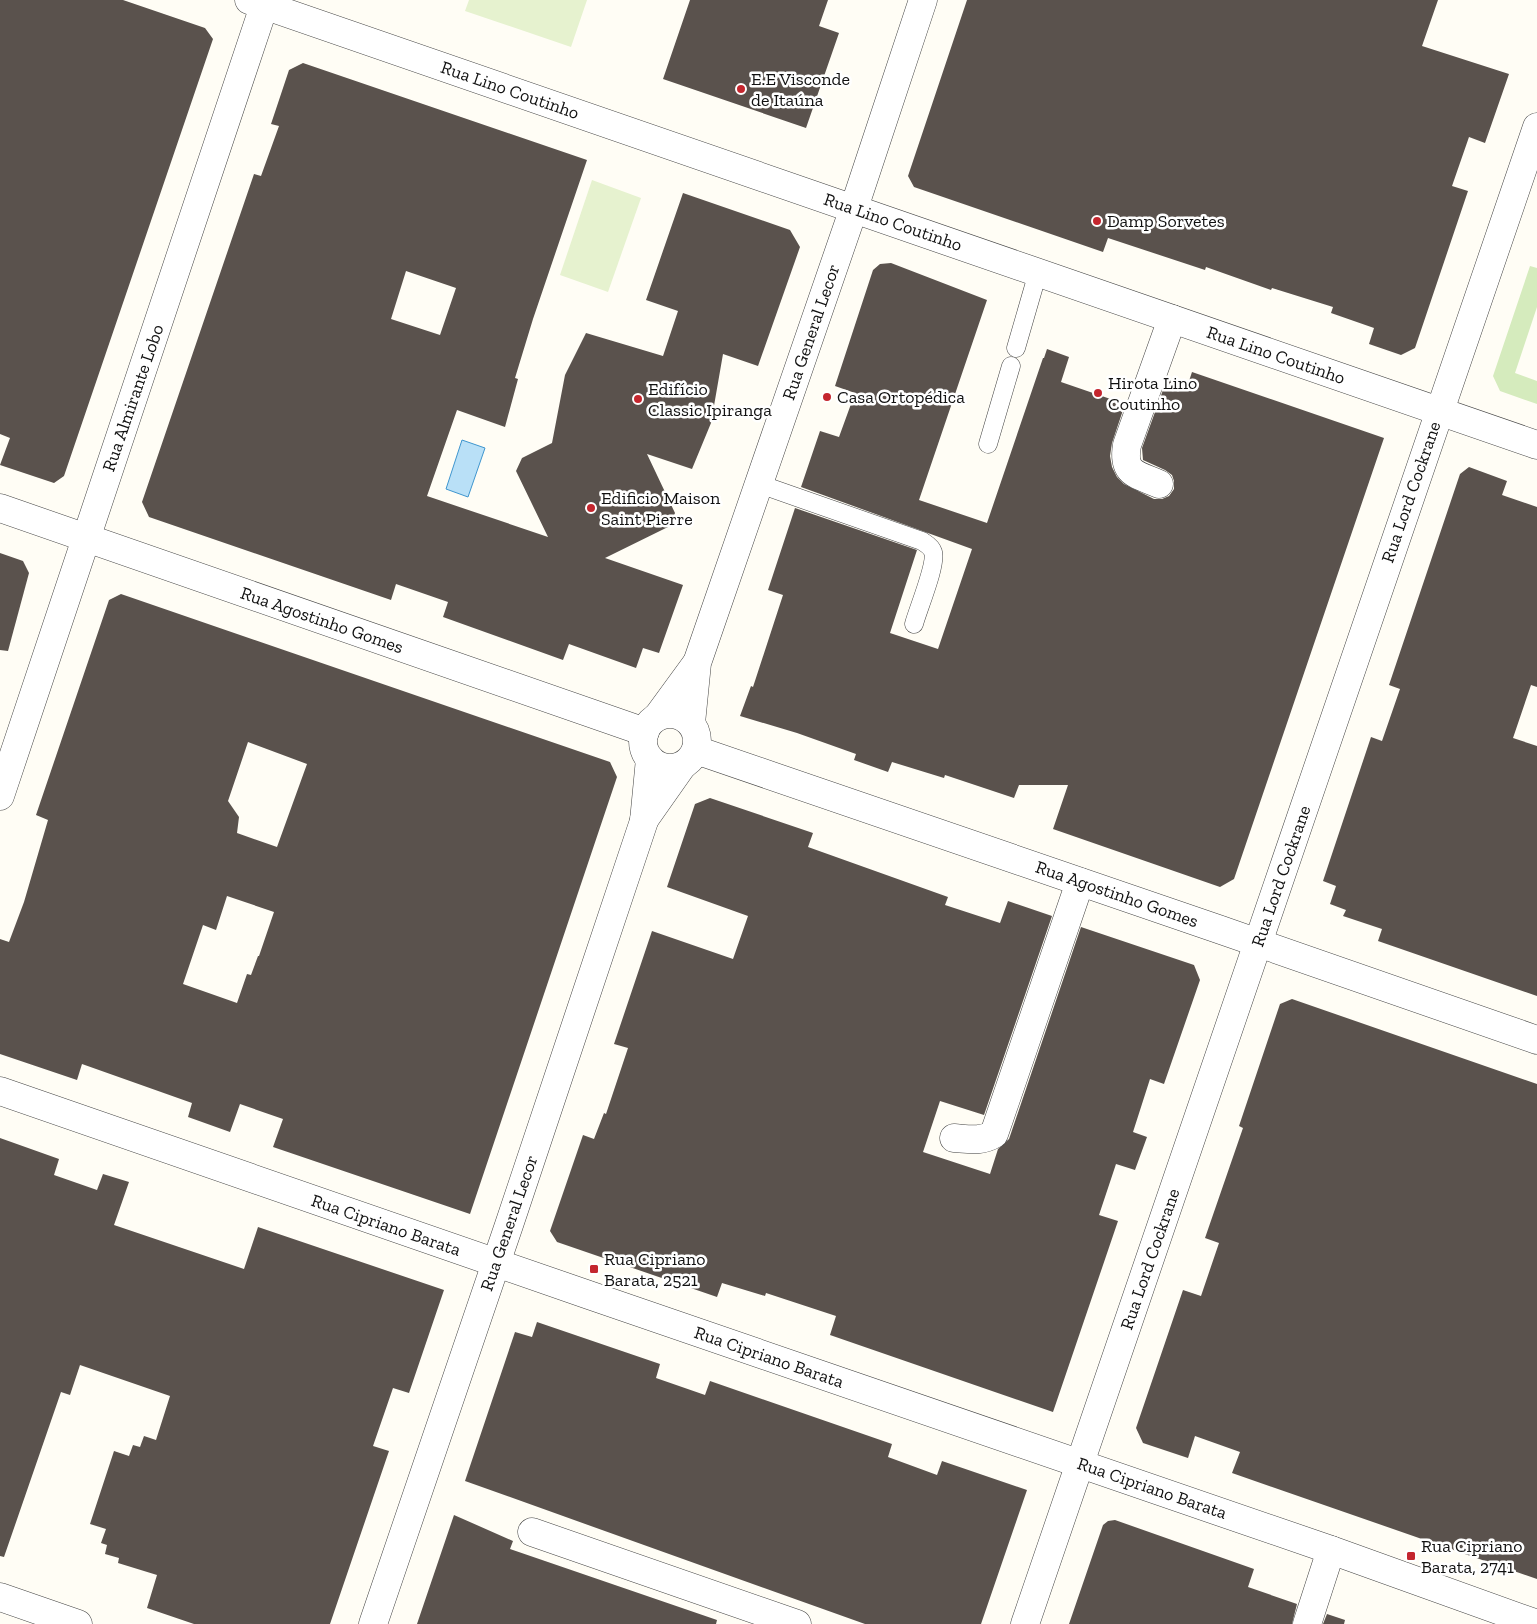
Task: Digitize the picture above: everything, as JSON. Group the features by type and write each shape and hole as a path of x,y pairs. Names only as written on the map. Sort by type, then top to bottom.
{"street":[{"name":"Rua General Lecor","path":"691,723 697,663 854,208 923,0"},
{"name":"Rua Lino Coutinho","path":"260,2 1537,445"},
{"name":"Rua Almirante Lobo","path":"0,796 260,2"},
{"name":"Rua Lord Cockrane","path":"1025,1624 1537,127"},
{"path":"1158,484 1131,472 1126,464 1126,456 1128,445 1172,319"},
{"name":"Rua Agostinho Gomes","path":"0,508 652,724"},
{"name":"Rua General Lecor","path":"652,724 697,663"},
{"path":"676,714 691,723 697,736 689,758 665,768 650,759 643,746 652,724 676,714"},
{"name":"Rua General Lecor","path":"644,821 689,758"},
{"name":"Rua Agostinho Gomes","path":"689,758 1080,882 1537,1040"},
{"name":"Rua General Lecor","path":"373,1624 644,821 650,759"},
{"path":"954,1138 979,1140 994,1134 1080,882"},
{"name":"Rua Cipriano Barata","path":"0,1091 1331,1550 1537,1624"},
{"path":"532,1532 797,1624"},
{"path":"1307,1624 1331,1550"},
{"path":"0,1597 66,1622"}],"lane":[{"path":"1016,348 1038,272"},
{"path":"988,444 1010,366"},
{"path":"759,484 922,541 930,546 933,552 934,564 914,624"}],"green space":[{"path":"469,0 587,0 571,47 465,11"},
{"path":"592,180 641,198 608,292 560,275"},
{"path":"1530,266 1537,268 1537,307 1515,373 1537,381 1537,404 1500,391 1493,376"}],"water":[{"path":"462,440 485,448 468,497 446,489"}],"building":[{"path":"0,0 123,0 205,28 213,39 64,476 54,483 0,465 10,438 0,434"},
{"path":"690,0 828,0 819,26 839,33 806,128 663,79"},
{"path":"967,0 1438,0 1422,46 1509,74 1485,143 1469,137 1452,186 1468,191 1415,348 1401,355 1369,344 1374,328 1331,313 1333,307 1272,288 1271,290 1206,267 1205,270 1108,238 1103,252 914,187 908,176"},
{"path":"303,63 587,160 533,319 515,378 518,379 505,427 457,410 427,496 548,537 516,471 522,458 552,443 565,375 586,333 663,356 678,311 646,300 683,193 790,230 800,247 758,366 723,354 711,423 692,469 647,454 675,513 670,526 605,558 683,585 659,653 643,648 636,668 569,644 563,660 443,617 448,602 396,584 391,600 149,517 142,502 254,174 261,176 279,126 271,124 289,70","holes":["406,271 456,288 440,335 391,319"]},
{"path":"891,263 987,300 919,500 987,523 1047,349 1069,357 1061,382 1125,404 1112,443 1110,456 1112,467 1117,477 1124,484 1154,499 1162,499 1169,496 1174,489 1174,481 1172,475 1165,470 1143,460 1142,448 1167,379 1188,384 1192,372 1384,438 1234,879 1220,887 1053,829 1068,785 1019,785 1014,798 945,775 944,778 892,762 888,772 854,760 856,754 797,733 740,716 751,686 753,687 783,595 768,590 795,508 917,550 890,633 938,649 972,549 801,487 820,431 839,437 855,393 835,386 873,270 880,264"},
{"path":"1469,467 1507,481 1502,495 1537,507 1537,687 1531,685 1513,738 1537,746 1537,996 1378,941 1382,929 1343,916 1346,910 1330,904 1336,886 1323,881 1371,737 1382,741 1400,689 1389,685 1460,474"},
{"path":"0,553 23,561 29,573 8,651 0,650"},
{"path":"121,594 610,762 617,777 470,1214 273,1147 283,1119 240,1104 230,1132 188,1117 192,1103 82,1064 77,1080 0,1054 0,939 9,942 24,902 48,820 36,815 109,600","holes":["248,742 307,764 277,847 237,833 239,817 228,801","227,896 274,912 259,956 251,975 247,974 237,1003 183,984 203,925 216,930"]},
{"path":"710,798 813,833 808,847 948,897 945,905 1000,923 1008,901 1052,916 984,1115 940,1101 923,1152 990,1174 998,1149 1009,1139 1081,927 1194,965 1200,980 1164,1084 1150,1079 1133,1132 1147,1137 1135,1170 1116,1164 1099,1215 1118,1221 1053,1412 830,1335 836,1316 766,1293 765,1296 722,1283 717,1297 557,1242 550,1231 583,1135 594,1139 604,1113 606,1114 628,1048 614,1044 652,931 733,959 748,916 667,887 695,804"},
{"path":"1292,999 1537,1084 1537,1579 1232,1473 1240,1452 1195,1436 1188,1458 1143,1443 1136,1428 1183,1290 1201,1296 1219,1243 1205,1238 1243,1128 1239,1126 1280,1004"},
{"path":"0,1138 59,1159 54,1175 97,1190 103,1174 129,1182 114,1225 244,1269 258,1227 444,1290 409,1393 393,1388 373,1446 389,1451 330,1624 194,1624 147,1608 157,1575 118,1563 119,1558 105,1554 107,1545 101,1543 106,1529 90,1524 114,1451 129,1456 133,1445 140,1447 144,1436 156,1440 170,1396 80,1365 70,1395 61,1392 4,1557 0,1556"},
{"path":"537,1322 660,1364 656,1378 705,1395 710,1381 892,1444 888,1457 937,1475 942,1461 1027,1490 981,1624 865,1624 465,1481 515,1332 532,1337"},
{"path":"454,1515 513,1541 510,1549 717,1620 716,1624 417,1624"},
{"path":"1115,1520 1254,1569 1248,1587 1297,1604 1292,1624 1069,1624 1103,1525 1108,1521"},
{"path":"1327,1614 1345,1620 1344,1624 1323,1624"}],"place":[{"name":"E.E Visconde de Itaúna","path":"741,89"},
{"name":"Damp Sorvetes","path":"1097,221"},
{"name":"Hirota Lino Coutinho","path":"1098,393"},
{"name":"Casa Ortopédica","path":"827,397"},
{"name":"Edifício Classic Ipiranga","path":"638,399"},
{"name":"Edificio Maison Saint Pierre","path":"591,508"},
{"name":"Rua Cipriano Barata, 2521","path":"594,1269"},
{"name":"Rua Cipriano Barata, 2741","path":"1411,1556"}]}
